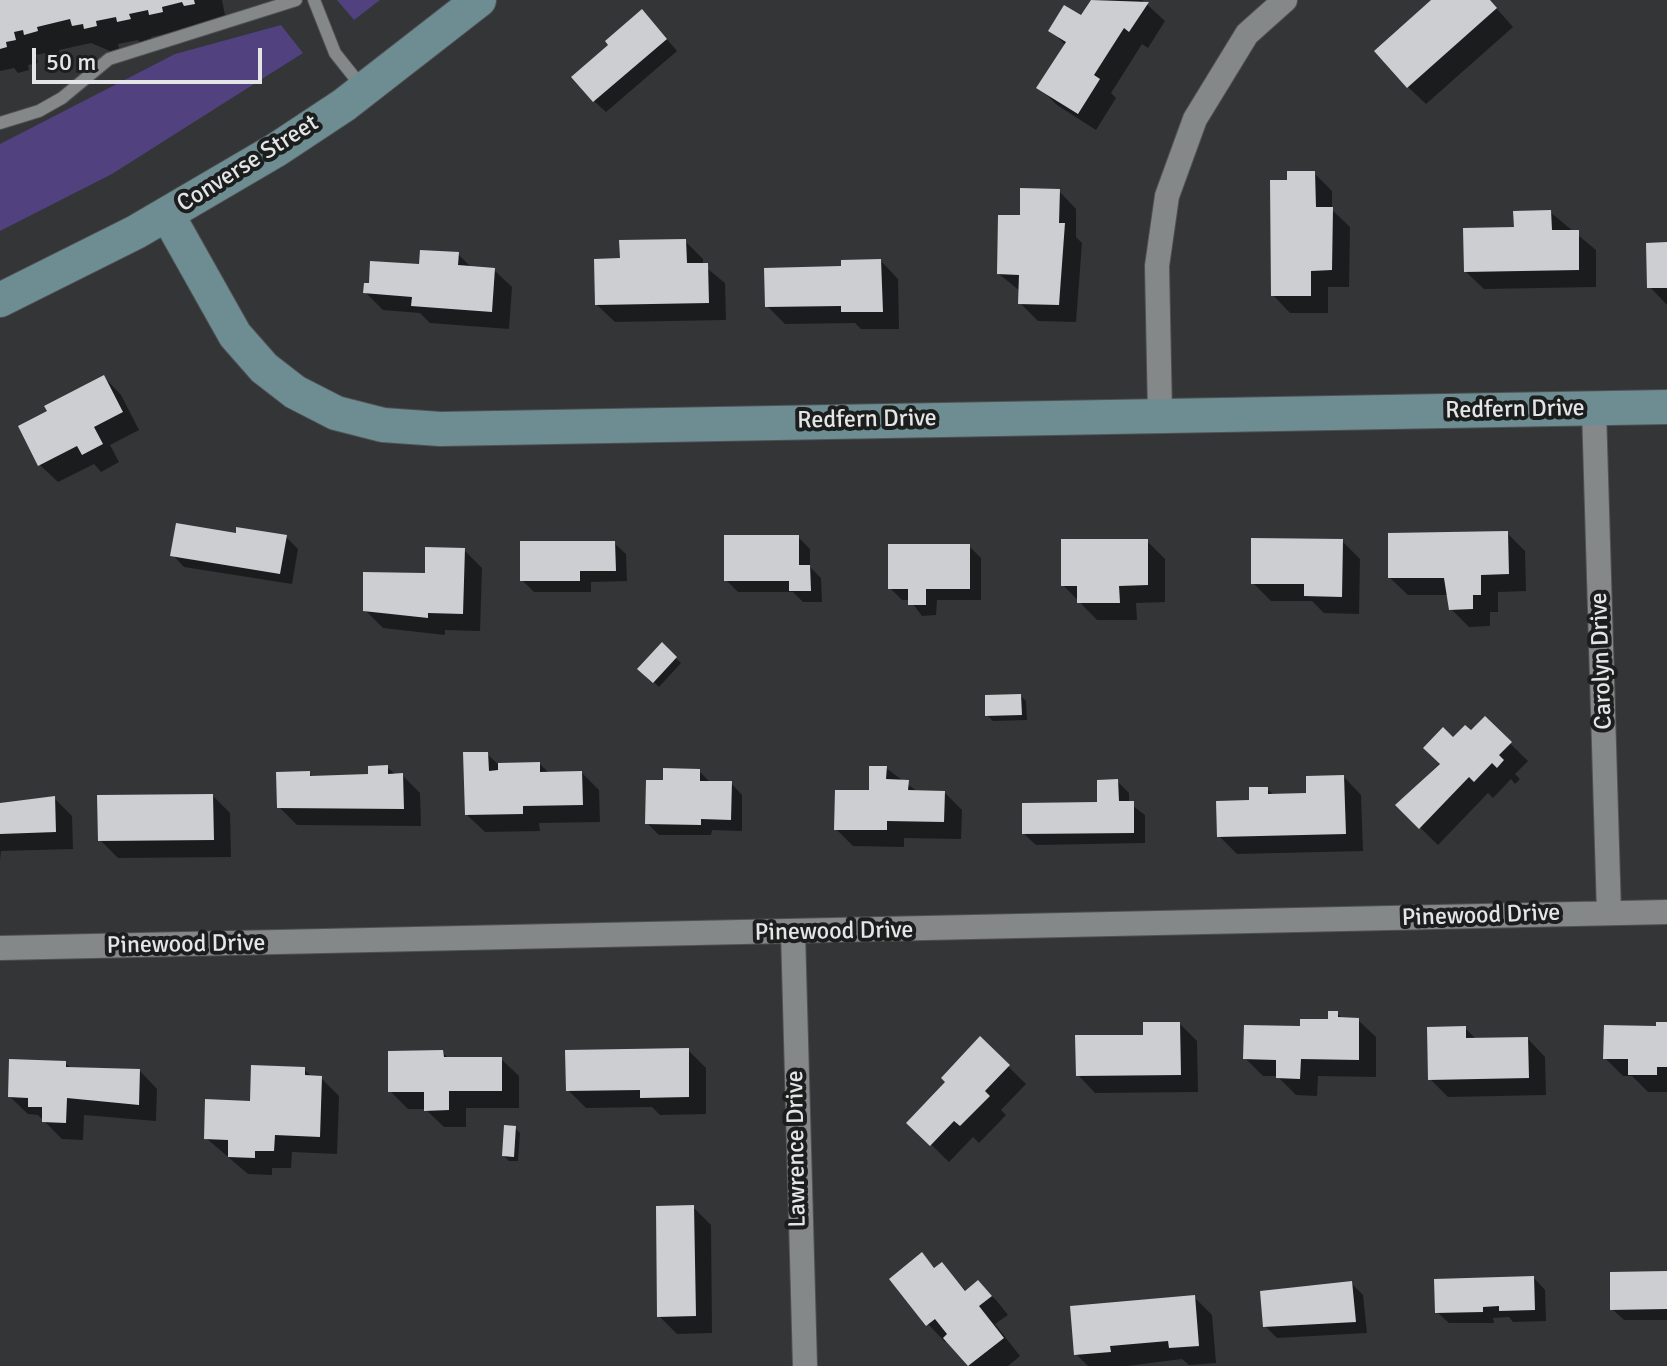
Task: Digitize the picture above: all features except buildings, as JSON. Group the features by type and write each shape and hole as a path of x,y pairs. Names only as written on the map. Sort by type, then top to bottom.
{"street":[{"name":"Converse Street","path":"0,300 70,268 276,150 364,90 479,0"},
{"path":"1160,414 1157,266 1167,196 1195,119 1247,34 1285,0"},
{"name":"Redfern Drive","path":"167,214 235,335 264,368 295,392 336,413 383,425 455,429 1667,407"},
{"name":"Carolyn Drive","path":"1594,409 1609,913"},
{"name":"Pinewood Drive","path":"0,948 1667,912"},
{"name":"Lawrence Drive","path":"793,932 805,1366"}],"lane":[{"path":"0,123 39,111 62,98 109,59 296,0"},
{"path":"314,0 335,53 364,90"}],"shaded area":[{"path":"337,0 380,0 354,20"},
{"path":"281,25 303,53 112,174 0,231 0,144 175,54"}]}
